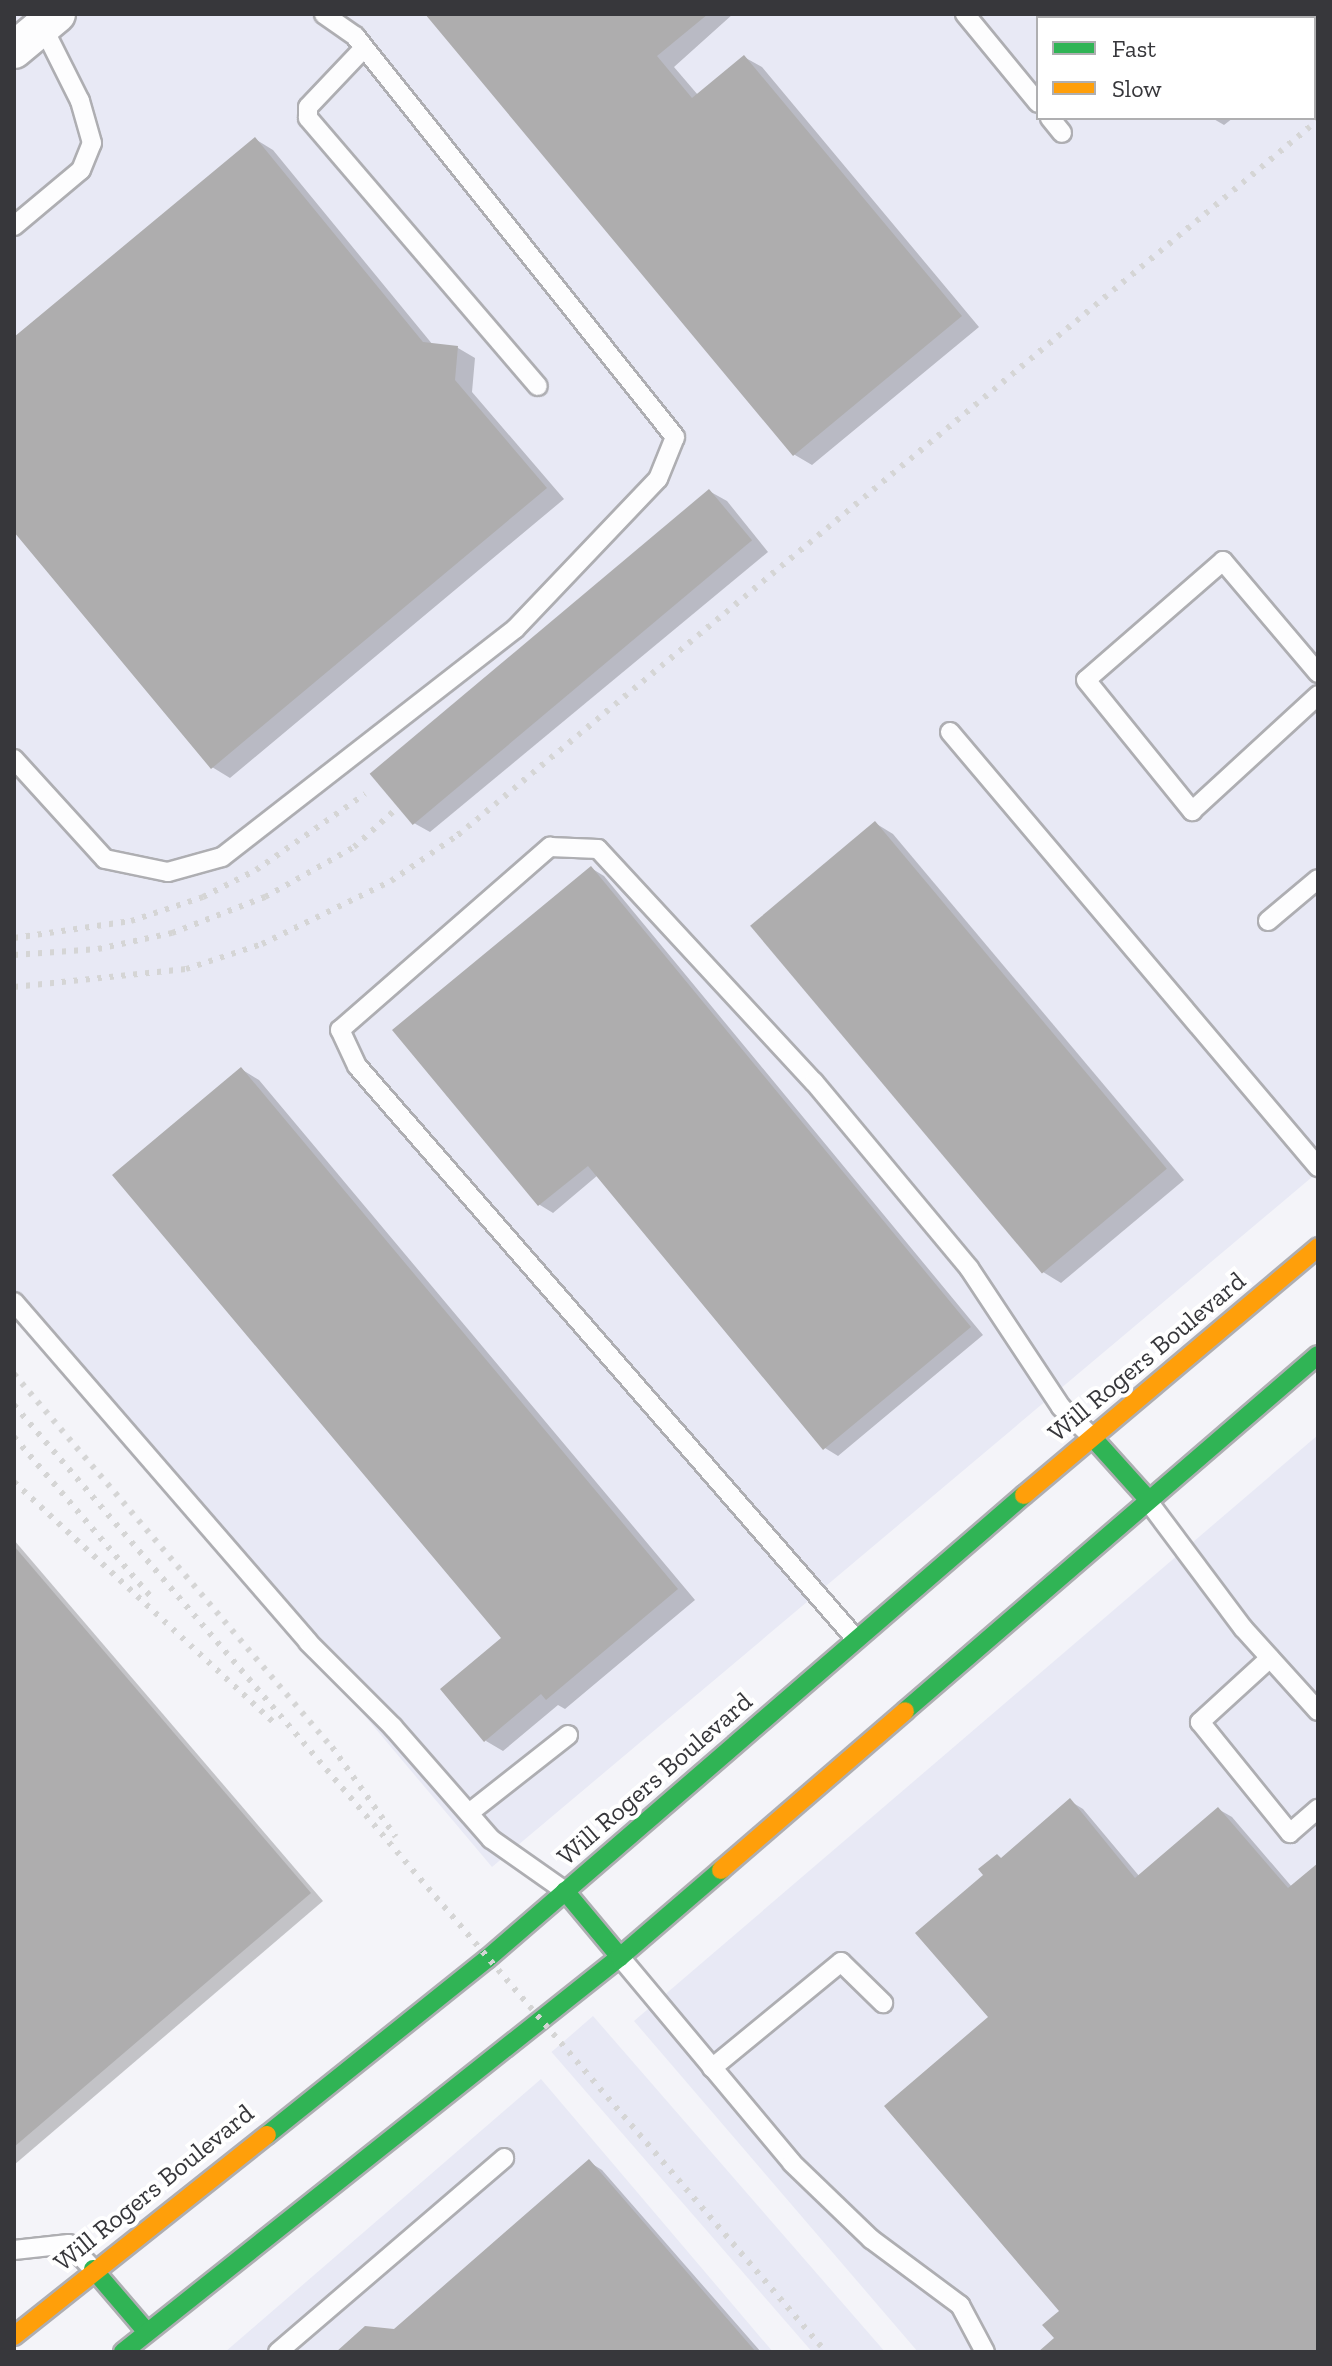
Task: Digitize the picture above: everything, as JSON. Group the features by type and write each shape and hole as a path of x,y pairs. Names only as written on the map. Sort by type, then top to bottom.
{"main road":[{"name":"Will Rogers Boulevard","path":"14,2336 93,2269 565,1891 855,1638 1318,1247"},
{"path":"123,2352 620,1957 1147,1498 1318,1355"},
{"path":"1093,1438 1147,1498"},
{"path":"565,1891 620,1957"},
{"path":"93,2269 147,2332"}],"street":[{"path":"14,50 45,18"}],"lane":[{"path":"14,759 105,859 168,872 222,857 515,629 658,479 675,437 364,48 324,14"},
{"path":"965,14 1036,101"},
{"path":"14,226 81,170 92,143 80,101 45,18"},
{"path":"364,48 308,107 308,118 538,386"},
{"path":"1052,120 1062,133"},
{"path":"1318,673 1223,561 1086,680 1192,811 1318,695"},
{"path":"950,732 1318,1167"},
{"path":"855,1638 357,1066 340,1030 550,847 598,849 814,1082 969,1268 1061,1407 1093,1438"},
{"path":"1268,921 1318,879"},
{"path":"14,1302 308,1642 491,1839 565,1891"},
{"path":"1147,1498 1270,1658 1318,1711"},
{"path":"1270,1658 1200,1722 1290,1833 1318,1809"},
{"path":"469,1813 568,1735"},
{"path":"620,1957 792,2163 860,2228 960,2305 985,2352"},
{"path":"712,2068 841,1962 883,2003"},
{"path":"278,2352 504,2158"},
{"path":"14,2250 69,2244 93,2269"},
{"path":"147,2332 164,2352"}],"shaded area":[{"path":"14,14 1318,14 1318,1172 492,1867 14,1299"},
{"path":"1318,1435 1318,2352 918,2352 634,2021"},
{"path":"593,2016 884,2350 812,2352 551,2052"},
{"path":"541,2079 773,2352 225,2352"}],"building":[{"path":"425,14 708,14 657,56 692,98 744,55 962,316 793,456"},
{"path":"255,137 423,342 458,346 455,380 547,488 211,769 14,532 14,337"},
{"path":"709,489 752,540 413,825 370,774"},
{"path":"875,821 1167,1169 1042,1274 750,926"},
{"path":"591,866 971,1327 823,1450 588,1166 538,1206 392,1030"},
{"path":"241,1067 678,1589 546,1700 541,1694 484,1742 440,1689 501,1638 112,1175"},
{"path":"14,1546 311,1893 14,2147"},
{"path":"1070,1798 1135,1878 1218,1807 1288,1888 1318,1863 1318,2352 1038,2352 1054,2338 1042,2325 1059,2311 884,2106 988,2017 915,1933 983,1875 978,1869 997,1854 1001,1858"},
{"path":"589,2159 756,2352 336,2352 365,2326 394,2329"}],"railway":[{"path":"14,987 186,969 262,944 391,881 458,835 1318,120"},
{"path":"14,938 131,921 203,897 256,870 365,794"},
{"path":"14,955 98,949 172,933 265,897 354,847 396,809"},
{"path":"14,1374 332,1747 396,1837"},
{"path":"14,1405 826,2352"},
{"path":"14,1437 152,1598"},
{"path":"14,1482 275,1724"}],"traffic: fast":[{"path":"905,1711 1318,1355"},
{"path":"1093,1438 1147,1498"},
{"path":"267,2135 487,1959 1024,1495"},
{"path":"123,2352 620,1957 721,1870"},
{"path":"565,1891 620,1957"},
{"path":"93,2269 147,2332"}],"traffic: slow":[{"path":"1024,1495 1318,1247"},
{"path":"721,1870 905,1711"},
{"path":"14,2336 267,2135"}]}
